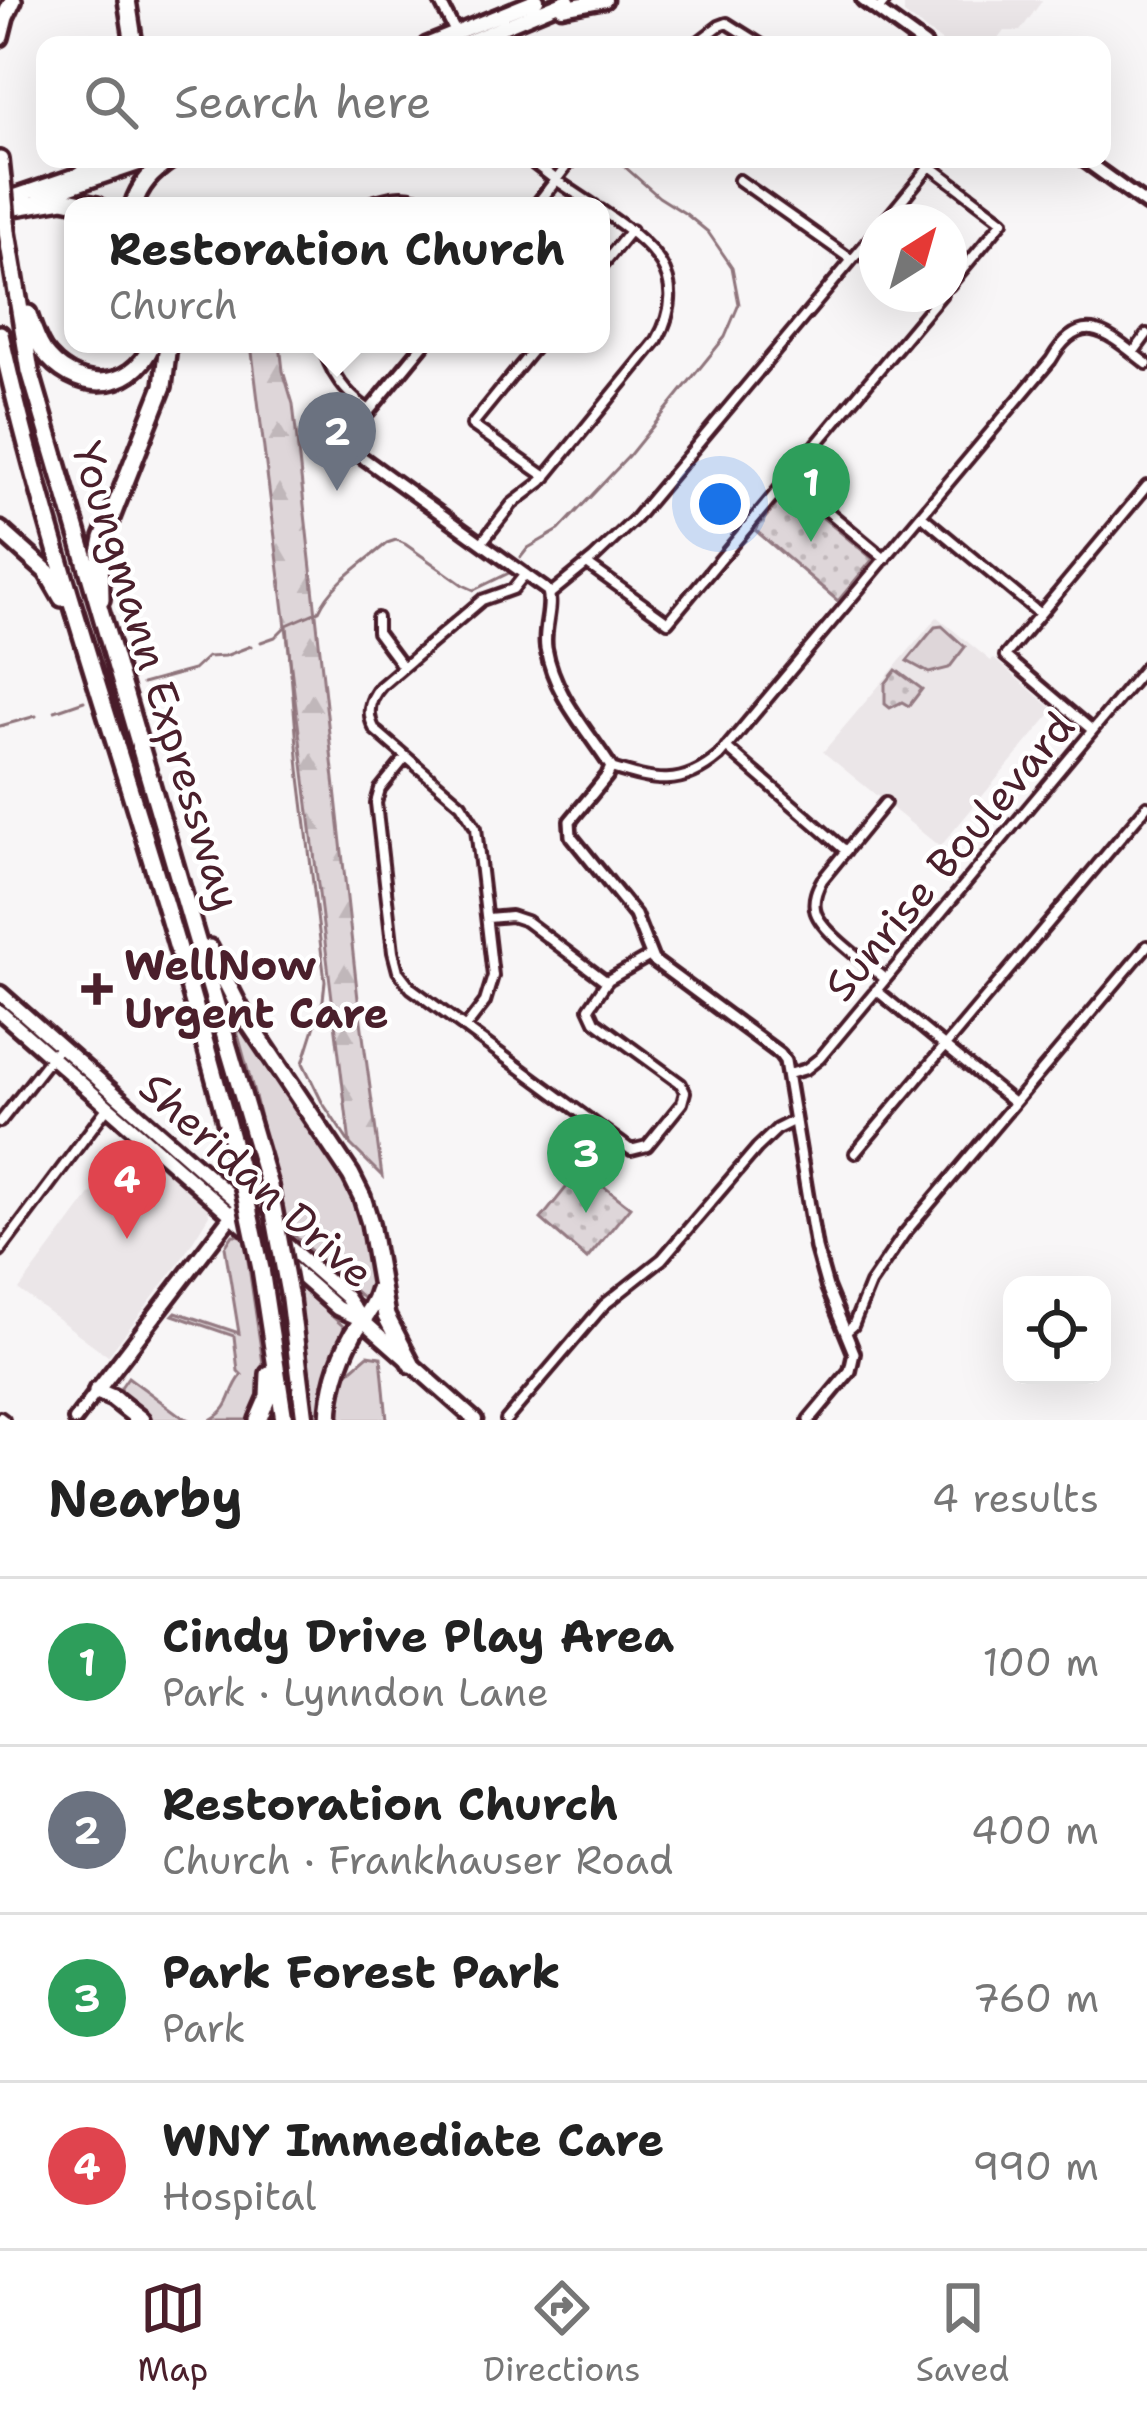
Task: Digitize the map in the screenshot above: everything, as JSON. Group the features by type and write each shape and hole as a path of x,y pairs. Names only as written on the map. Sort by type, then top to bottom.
{"highway":[{"path":"0,37 14,0"},
{"path":"124,0 130,36"},
{"name":"Youngmann Expressway","path":"0,160 30,371 269,1186 305,1420"},
{"path":"79,175 90,168"},
{"path":"136,197 158,168"},
{"path":"3,207 64,199"},
{"path":"13,277 41,346 69,374 89,382 109,382 125,376 149,353"},
{"name":"Youngmann Expressway","path":"0,334 78,629 181,958 242,1180 284,1420"},
{"path":"107,638 100,590 103,538 163,386 167,353"},
{"path":"0,530 47,572 78,629"},
{"path":"168,838 229,990 362,1197 388,1323 411,1364"},
{"path":"329,1420 339,1362 376,1300 379,1282"},
{"path":"258,1420 270,1386 265,1293"},
{"path":"97,1391 128,1420"},
{"path":"97,1391 113,1397 141,1420"}],"main road":[{"path":"473,36 537,7 568,0"},
{"path":"537,7 605,0"},
{"path":"863,0 882,5 916,36"},
{"path":"3,207 99,168"},
{"path":"3,207 125,168"},
{"path":"1096,168 1147,205"},
{"name":"Sheridan Drive","path":"0,993 108,1107 346,1297 362,1320 475,1420"},
{"name":"Sheridan Drive","path":"0,1012 55,1051 236,1209"},
{"path":"75,1420 236,1209"}],"street":[{"path":"439,0 457,36"},
{"path":"706,36 723,24 734,25 749,36"},
{"path":"541,168 582,197"},
{"path":"543,197 565,168"},
{"path":"899,204 928,168"},
{"path":"933,168 1003,221 967,264"},
{"path":"739,180 853,260"},
{"path":"482,542 512,503 546,477 657,340 666,320 670,299 664,267 652,249 610,216"},
{"path":"610,256 631,230"},
{"path":"859,252 655,497 623,532 550,593 545,637 554,675 570,709 611,768 646,779 678,778 700,770 726,747 1065,338 1079,330 1100,331 1147,364"},
{"path":"587,564 668,622 927,312"},
{"path":"1133,353 1147,334"},
{"path":"325,353 340,383 369,410"},
{"path":"416,353 349,436 351,448 550,593"},
{"path":"531,353 472,425 546,477"},
{"path":"788,478 885,559"},
{"path":"1092,730 1005,656 1147,486"},
{"path":"922,515 1040,614"},
{"path":"465,1028 485,1002 493,968 476,828 461,804 375,730 369,710 376,692 403,667 482,600 512,589 526,572"},
{"path":"377,618 377,632 403,667"},
{"name":"Sunrise Boulevard","path":"789,1074 820,1058 1147,665"},
{"path":"726,747 847,851"},
{"path":"406,757 380,789 376,803 398,970 411,988 625,1148 638,1150 682,1103 685,1092 681,1084 592,1018 590,1004 607,982 650,956"},
{"path":"611,768 570,821 569,831 635,915 650,956 786,1062 816,1248 854,1351 853,1364 809,1420"},
{"path":"885,803 820,884 815,912 819,922 885,979"},
{"path":"855,1153 1147,806"},
{"path":"488,918 511,916 526,921 607,982"},
{"path":"846,1332 892,1248 1147,946"},
{"path":"876,990 1014,1103"},
{"path":"0,1122 55,1051"},
{"path":"0,1250 108,1107"},
{"path":"506,1420 604,1305 662,1258 757,1148 795,1120"}],"shaded area":[{"path":"904,0 1042,1 1020,31 1004,31 1000,36 935,36 904,14"},
{"path":"937,617 1054,710 940,847 823,752"},
{"path":"132,1138 208,1205 209,1215 180,1262 108,1356 19,1290"}],"green space":[{"path":"252,353 281,353 293,404 382,1176 350,1144"},
{"path":"789,490 873,559 838,601 755,530"},
{"path":"942,626 965,647 949,668 929,673 907,661 935,627"},
{"path":"896,670 922,689 909,706 902,702 890,708 885,704 885,684"},
{"path":"227,995 353,1185 375,1292 372,1301 365,1300 286,1228"},
{"path":"581,1169 630,1207 587,1259 541,1219"},
{"path":"233,1235 244,1239 246,1247 265,1377 251,1420 210,1420 227,1405 242,1375 234,1336 173,1315 176,1312 239,1333 225,1247"},
{"path":"295,1283 344,1327 329,1370 324,1420 314,1420"},
{"path":"368,1355 381,1357 387,1420 340,1420 339,1380"},
{"path":"128,1377 189,1420 152,1420 122,1393"}],"waterway":[{"path":"521,557 559,530 628,457 725,337 739,304 732,267 708,232 626,168"},
{"path":"261,642 319,611 340,582 396,540 474,590 509,573"},
{"path":"287,625 325,981 303,1063 350,1144"},
{"path":"142,684 193,670 207,657 251,646"},
{"path":"55,711 84,701"},
{"path":"0,726 36,716"}],"place":[{"name":"Restoration Church","path":"337,491"},
{"name":"Cindy Drive Play Area","path":"811,542"},
{"name":"WellNow Urgent Care","path":"97,989"},
{"name":"Park Forest Park","path":"586,1213"},
{"name":"WNY Immediate Care","path":"127,1239"}]}
